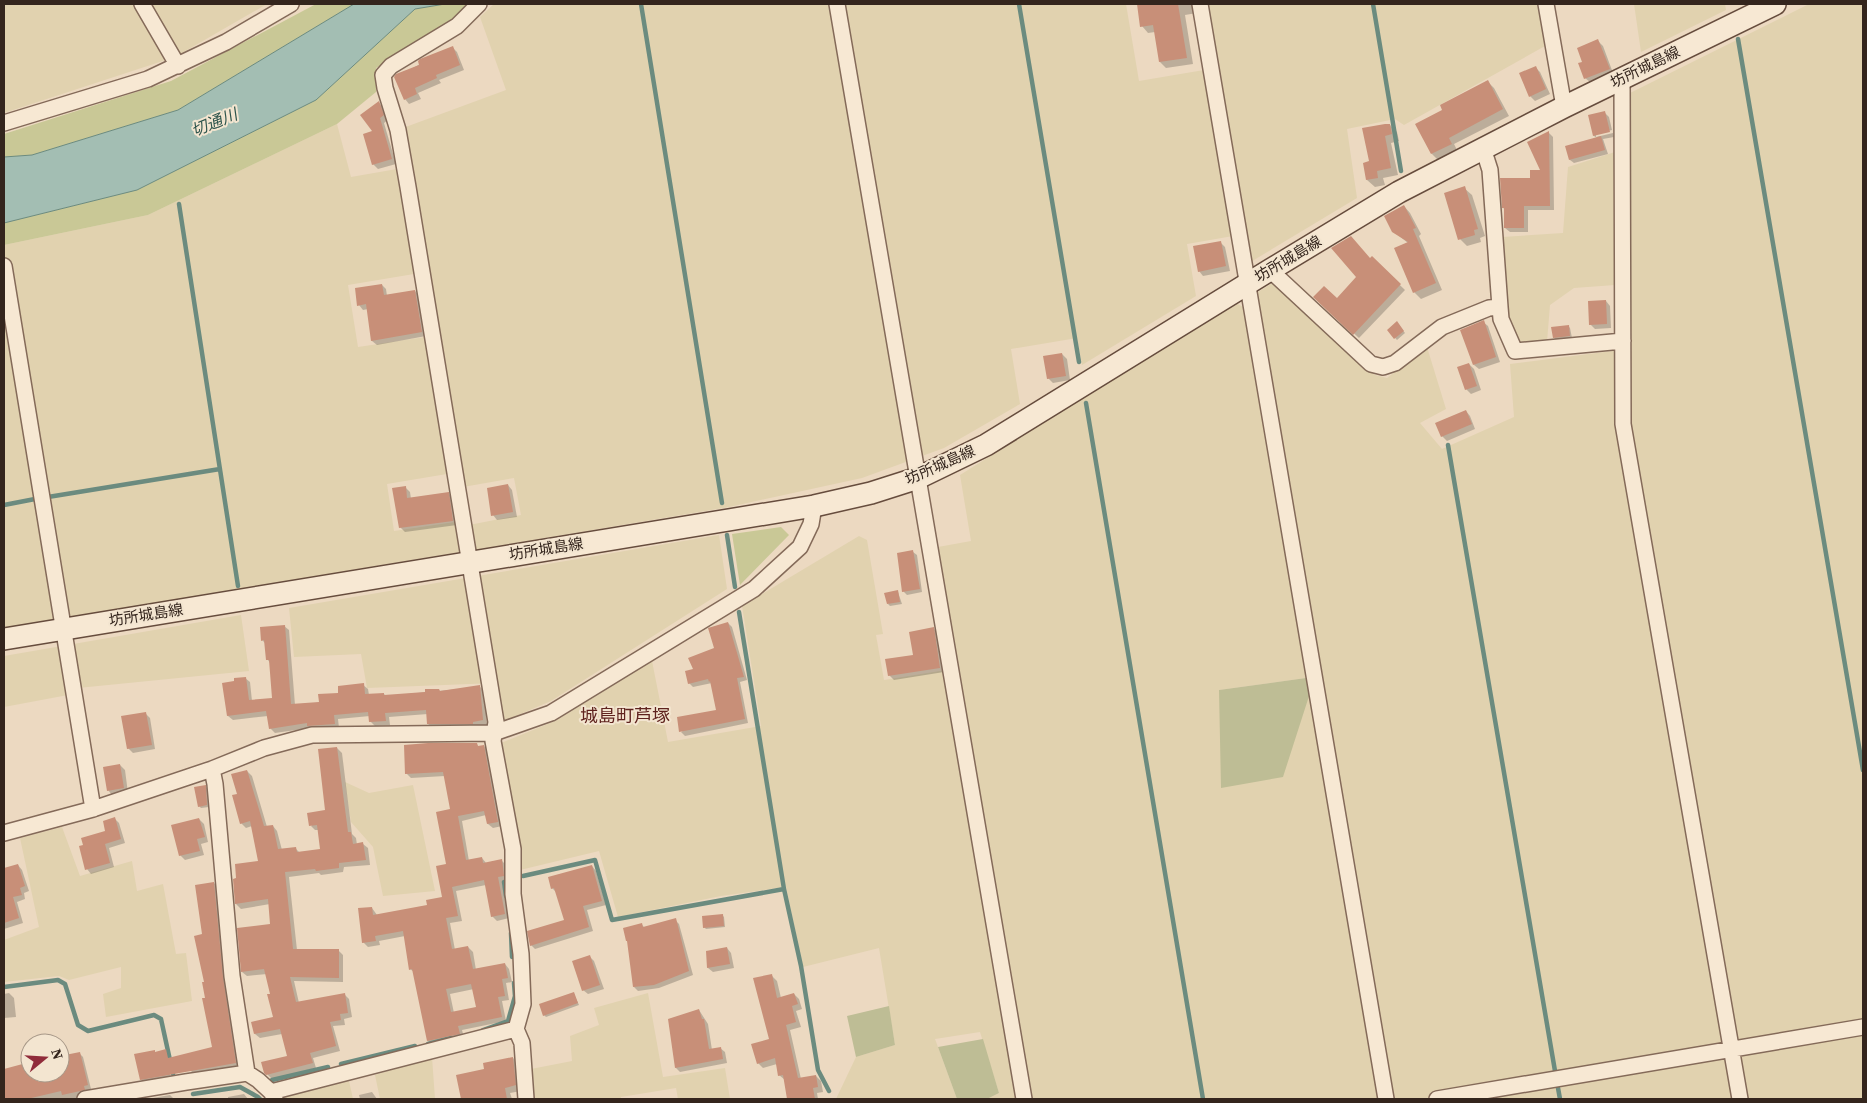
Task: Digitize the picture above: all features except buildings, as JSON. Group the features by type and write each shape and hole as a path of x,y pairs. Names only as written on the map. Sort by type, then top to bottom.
{"main road":[{"name":"坊所城島線","path":"4,639 814,506 870,493 918,478 986,445 1399,192 1564,107 1774,4"}],"street":[{"path":"142,4 178,66"},
{"path":"4,123 148,79 226,42 291,4"},
{"path":"479,4 456,26 391,66 383,75 398,130 408,187 496,722 493,741 513,849 513,894 521,954 523,1004 516,1029 522,1043 526,1099"},
{"path":"837,4 1024,1099"},
{"path":"1200,4 1246,285 1386,1099"},
{"path":"1546,4 1564,107"},
{"path":"1622,79 1623,424 1740,1099"},
{"path":"1483,148 1490,170 1501,319 1515,351 1623,341"},
{"path":"4,266 93,809"},
{"path":"1270,270 1371,364 1383,367 1395,363 1442,327 1489,308 1500,307"},
{"path":"4,833 93,809 212,769 264,748 312,736 494,733 551,713 754,589 800,547 812,524 814,506"},
{"path":"212,769 215,784 232,976 247,1073"},
{"path":"1437,1099 1863,1026"},
{"path":"85,1099 247,1073 258,1080 273,1096 516,1029"}],"shaded area":[{"path":"4,4 267,4 175,57 4,113"},
{"path":"316,4 354,4 178,110 32,155 4,157 4,134 171,81"},
{"path":"445,4 470,4 452,22 376,68 376,92 337,124 148,215 4,245 4,223 137,190 316,100 415,9"},
{"path":"494,4 1126,4 1139,81 1204,70 1233,236 1187,244 1196,296 1082,365 1077,338 1011,349 1020,404 944,448 862,478 729,507 474,550 469,525 521,515 514,478 463,487 403,128 506,90 480,17"},
{"path":"1205,4 1538,4 1545,46 1404,125 1395,119 1347,129 1357,198 1249,263"},
{"path":"1634,4 1725,4 1726,10 1641,52"},
{"path":"1809,4 1863,4 1863,1099 1391,1099 1255,294 1274,282 1375,375 1387,378 1427,347 1446,409 1420,423 1442,449 1514,417 1510,364 1628,349 1630,93"},
{"path":"337,124 351,177 397,169 414,274 348,285 358,347 425,337 447,474 387,484 394,531 455,522 460,552 4,628 4,245 148,215"},
{"path":"1615,152 1615,285 1574,288 1550,305 1547,342 1519,345 1506,312 1502,237 1563,233 1568,167"},
{"path":"1236,303 1243,307 1306,678 1219,690 1310,693 1380,1099 1028,1099 938,547 971,541 960,475"},
{"path":"781,527 789,535 740,585 732,534"},
{"path":"719,535 727,589 551,701 504,721 496,683 367,688 361,654 294,657 289,608"},
{"path":"859,536 867,540 883,634 876,635 884,680 946,670 1018,1099 987,1099 999,1093 980,1032 935,1039 957,1099 836,1099 856,1057 895,1045 879,948 803,967 786,887 721,896 618,917 599,851 520,870 501,743 555,721 652,661 668,742 761,726 742,606"},
{"path":"241,615 249,671 78,688 68,695 4,707 4,656"},
{"path":"345,782 369,793 413,785 435,891 383,896 373,847 351,822"},
{"path":"62,827 80,876 132,861 137,891 163,884 176,954 186,953 192,1001 106,1017 103,994 121,988 121,967 69,980 59,976 4,982 4,940 39,927 20,838"},
{"path":"648,993 663,1077 725,1068 730,1099 678,1099 676,1088 621,1097 621,1099 530,1099 531,1069 572,1061 570,1036 599,1025 594,1008"},
{"path":"432,1057 435,1099 380,1099 375,1075"},
{"path":"349,1081 353,1099 282,1099 282,1097"}],"green space":[{"path":"1306,678 1310,693 1283,777 1221,788 1219,690"},
{"path":"889,1006 895,1045 856,1057 847,1016"},
{"path":"983,1039 999,1093 987,1099 957,1099 938,1047"}],"water":[{"name":"切通川","path":"354,4 445,4 415,9 316,100 137,190 4,223 4,157 32,155 178,110"}],"waterway":[{"path":"641,4 722,503"},
{"path":"1019,4 1079,362"},
{"path":"1373,4 1401,171"},
{"path":"1738,39 1863,770"},
{"path":"179,204 238,586"},
{"path":"1086,403 1203,1099"},
{"path":"1448,445 1555,1071"},
{"path":"48,497 220,469"},
{"path":"4,505 35,499"},
{"path":"727,535 735,587"},
{"path":"739,612 784,889 801,966 818,1070 829,1091"},
{"path":"523,876 595,860 612,920 784,889"},
{"path":"504,882 506,896"},
{"path":"511,933 512,957"},
{"path":"4,987 58,980 65,984 78,1025 88,1031 154,1015 161,1019 173,1074"},
{"path":"483,1030 508,1021 515,996 514,983"},
{"path":"428,1044 451,1038"},
{"path":"341,1064 415,1046"},
{"path":"272,1080 328,1067"},
{"path":"193,1094 240,1087 260,1099"},
{"path":"1558,1088 1560,1099"}],"district":[{"name":"城島町芦塚","path":"625,716"}]}
